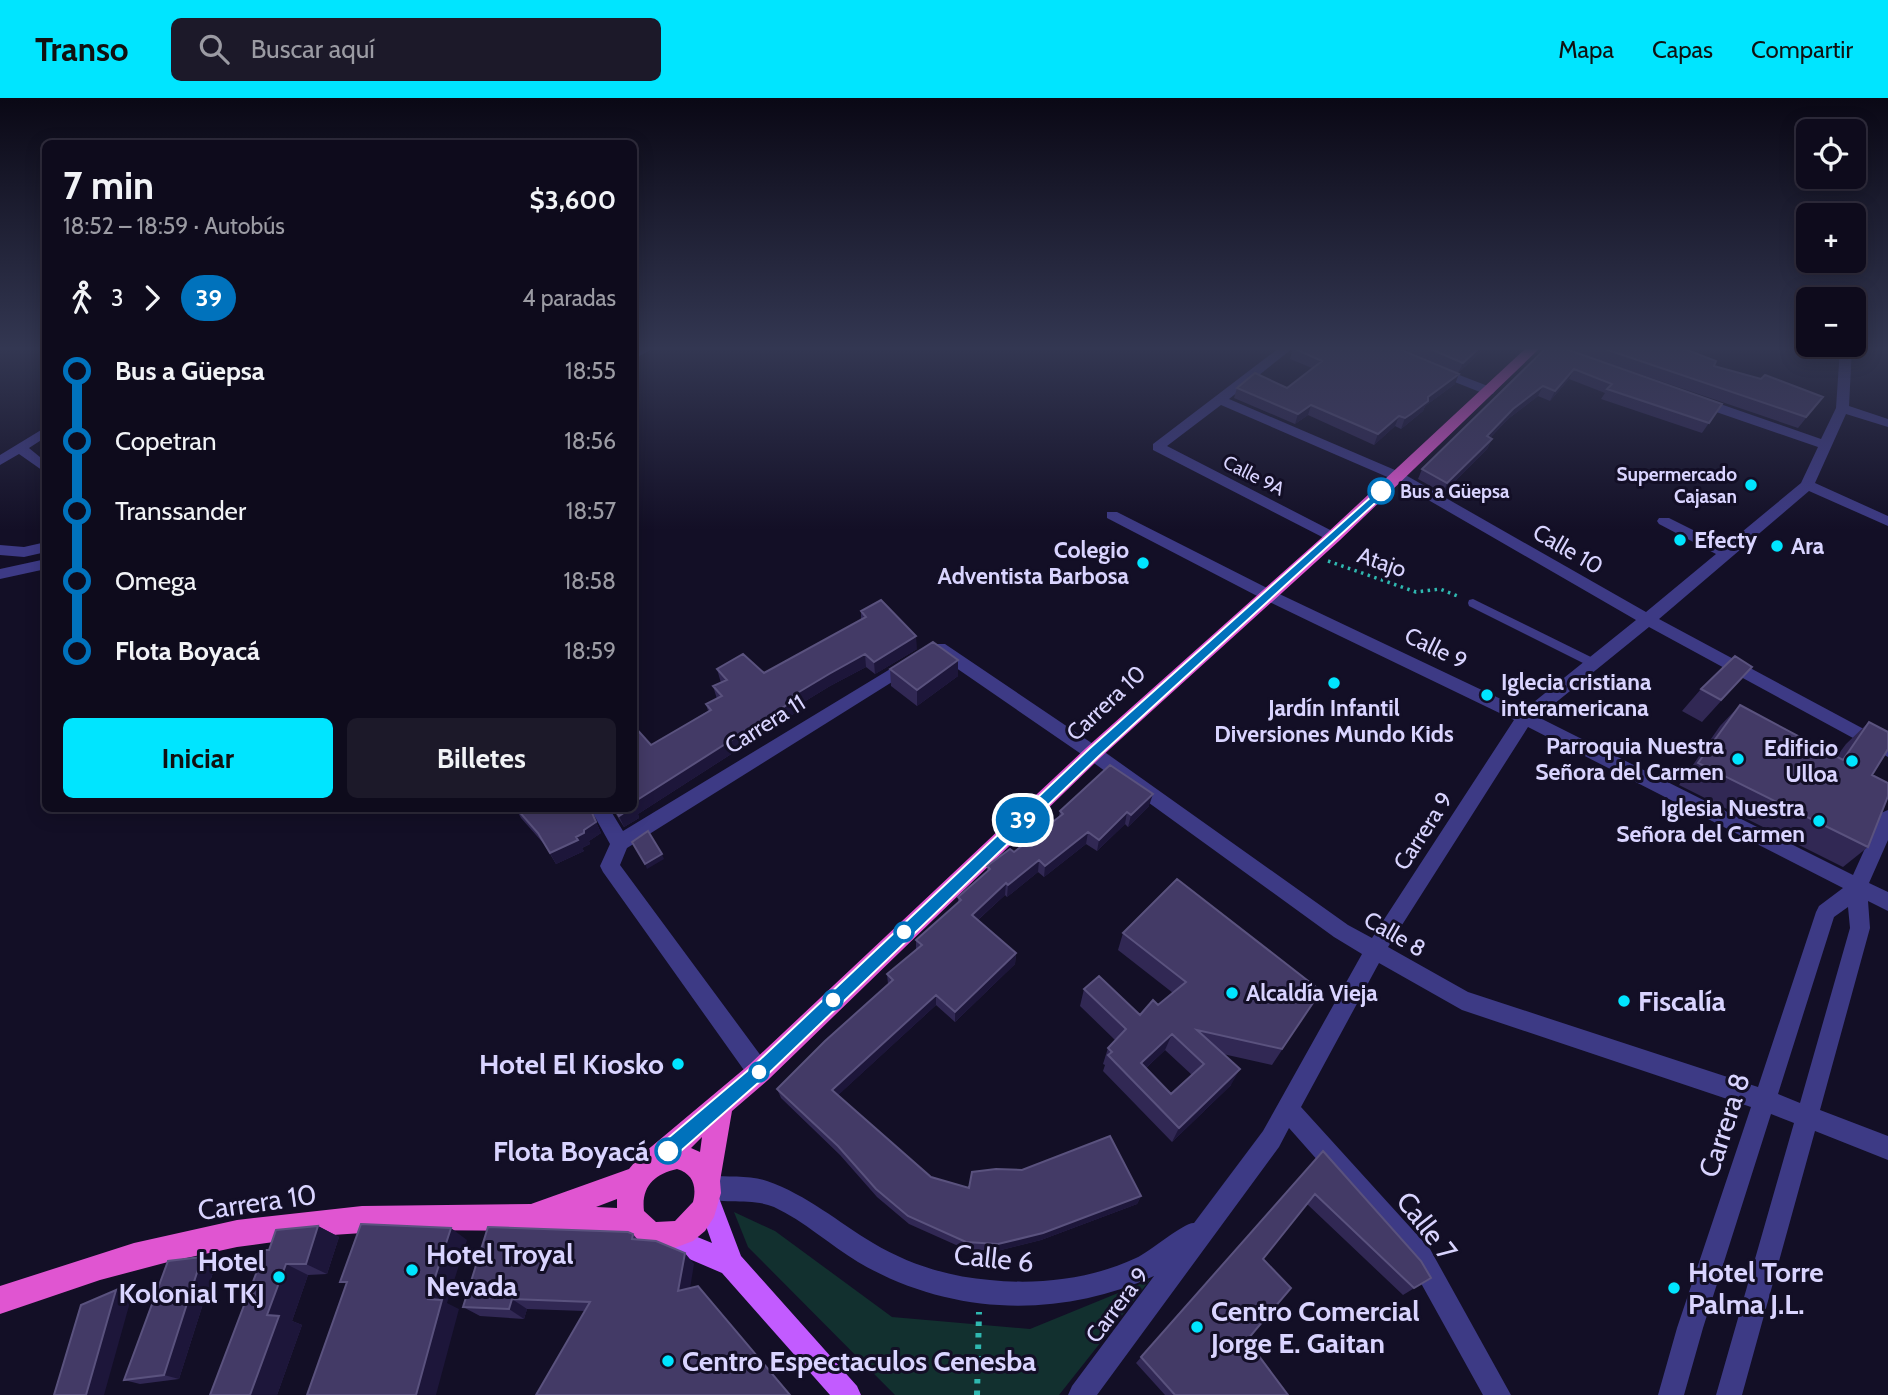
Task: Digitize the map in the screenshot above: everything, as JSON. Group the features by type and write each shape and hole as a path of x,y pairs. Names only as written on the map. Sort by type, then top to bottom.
{"highway":[{"name":"Carrera 10","path":"532,1217 646,1170 722,1106 1093,753 1266,594 1333,537 1470,409"},
{"path":"708,1188 696,1163 677,1156 646,1170 631,1194 630,1208 634,1222 648,1235 668,1237 686,1230 700,1216 708,1188 722,1106"},
{"name":"Carrera 10","path":"0,1300 119,1261 198,1241 274,1228 362,1220 532,1217 634,1222"}],"main road":[{"path":"708,1188 731,1264 848,1395"},
{"path":"668,1237 731,1264"}],"street":[{"name":"Calle 9A","path":"1209,409 1158,447 1333,537"},
{"name":"Calle 10","path":"1240,409 1397,476 1648,620 1888,750"},
{"path":"1719,409 1823,444"},
{"name":"Carrera 9","path":"1081,1395 1251,1167 1288,1110 1374,952 1525,718 1595,664 1807,485 1823,444 1842,409"},
{"path":"1844,409 1888,423"},
{"path":"0,461 42,434"},
{"path":"20,448 42,466"},
{"path":"1807,485 1888,521"},
{"name":"Calle 9","path":"1112,515 1266,594 1525,718 1888,902"},
{"path":"1664,521 1728,554"},
{"path":"0,550 24,552 42,548"},
{"path":"0,574 42,565"},
{"name":"Calle 8","path":"936,646 1093,753 1374,952 1462,1000 1764,1100 1888,1148"},
{"name":"Carrera 11","path":"620,843 936,646"},
{"path":"601,812 620,843 610,866 759,1072"},
{"name":"Carrera 8","path":"1729,1395 1860,928 1857,888 1888,818"},
{"name":"Carrera 8","path":"1671,1395 1826,912 1857,888"},
{"name":"Calle 7","path":"1288,1110 1421,1258 1498,1395"},
{"name":"Calle 6","path":"708,1188 766,1192 880,1261 945,1286 1014,1295 1059,1292 1115,1280 1145,1267 1179,1248 1251,1167"},
{"path":"266,1254 274,1228"}],"lane":[{"path":"1473,603 1595,664"}],"path":[{"name":"Atajo","path":"1320,558 1416,592 1440,589 1473,603"},
{"path":"977,1395 979,1292"}],"green space":[{"path":"734,1212 775,1231 892,1317 1030,1329 1150,1280 1059,1395 895,1395 748,1247"}],"building":[{"path":"1285,409 1306,409 1298,414"},
{"path":"1319,409 1418,409 1405,418 1399,416 1378,434"},
{"path":"1484,409 1514,409 1487,436 1492,439 1447,483 1422,469"},
{"path":"1666,409 1719,409 1709,423"},
{"path":"1781,409 1813,409 1806,417"},
{"path":"881,600 916,636 874,662 865,654 829,674 789,698 793,701 637,800 637,729 651,745 711,710 706,704 722,696 713,686 727,680 717,669 743,654 764,673 866,617 861,611"},
{"path":"933,642 958,660 917,690 890,669"},
{"path":"1735,656 1752,667 1721,700 1701,689"},
{"path":"1740,705 1843,760 1869,722 1888,732 1888,749 1872,775 1888,783 1888,796 1868,847 1698,763"},
{"path":"1110,765 1153,794 1131,815 1127,812 1099,840 1088,832 1045,866 1039,860 1008,885 1006,883 972,915 1016,953 955,1012 936,995 832,1090 931,1177 969,1188 972,1172 1022,1170 1110,1136 1141,1196 1043,1233 998,1244 966,1242 908,1216 876,1189 838,1146 777,1089 825,1041 893,980 887,974 922,945 916,940 961,900 958,897 990,869 987,866 1010,849 1014,852 1063,814 1060,811"},
{"path":"520,812 592,812 596,822 576,837 578,840 550,853 538,833"},
{"path":"648,831 662,854 645,864 632,842"},
{"path":"1177,879 1321,991 1282,1049 1197,1030 1240,1069 1179,1128 1108,1055 1112,1052 1108,1048 1126,1029 1084,989 1099,976 1140,1015 1153,1000 1158,1005 1186,982 1123,933","holes":["1172,1034 1204,1064 1171,1094 1141,1063"]},
{"path":"1323,1151 1421,1261 1431,1278 1414,1288 1315,1194 1263,1259 1291,1288 1247,1340 1288,1395 1175,1395 1141,1357"},
{"path":"361,1224 451,1228 428,1299 442,1300 416,1395 307,1395 347,1282 340,1282"},
{"path":"318,1226 306,1264 286,1264 267,1315 279,1316 250,1395 210,1395 265,1250 269,1250 276,1230"},
{"path":"488,1227 628,1232 633,1234 632,1239 656,1241 685,1253 678,1291 698,1286 790,1395 536,1395 590,1302 512,1299 509,1309 463,1307"},
{"path":"202,1257 164,1375 124,1380 168,1261"},
{"path":"116,1290 86,1395 54,1395 81,1305"}],"bus line":[{"name":"39","path":"668,1151 759,1072 1093,753 1381,491"}],"place":[{"name":"Supermercado Cajasan","path":"1751,485"},
{"name":"Bus a Güepsa","path":"1381,491"},
{"name":"Efecty","path":"1680,540"},
{"name":"Ara","path":"1777,546"},
{"name":"Colegio Adventista Barbosa","path":"1143,563"},
{"name":"Jardín Infantil Diversiones Mundo Kids","path":"1334,683"},
{"name":"Iglecia cristiana interamericana","path":"1487,695"},
{"name":"Parroquia Nuestra Señora del Carmen","path":"1738,759"},
{"name":"Edificio Ulloa","path":"1852,761"},
{"name":"Iglesia Nuestra Señora del Carmen","path":"1819,821"},
{"name":"Alcaldía Vieja","path":"1232,993"},
{"name":"Fiscalía","path":"1624,1001"},
{"name":"Hotel El Kiosko","path":"678,1064"},
{"name":"Flota Boyacá","path":"668,1151"},
{"name":"Hotel Troyal Nevada","path":"412,1270"},
{"name":"Hotel Kolonial TKJ","path":"279,1277"},
{"name":"Hotel Torre Palma J.L.","path":"1674,1288"},
{"name":"Centro Comercial Jorge E. Gaitan","path":"1197,1327"},
{"name":"Centro Espectaculos Cenesba","path":"668,1361"}]}
